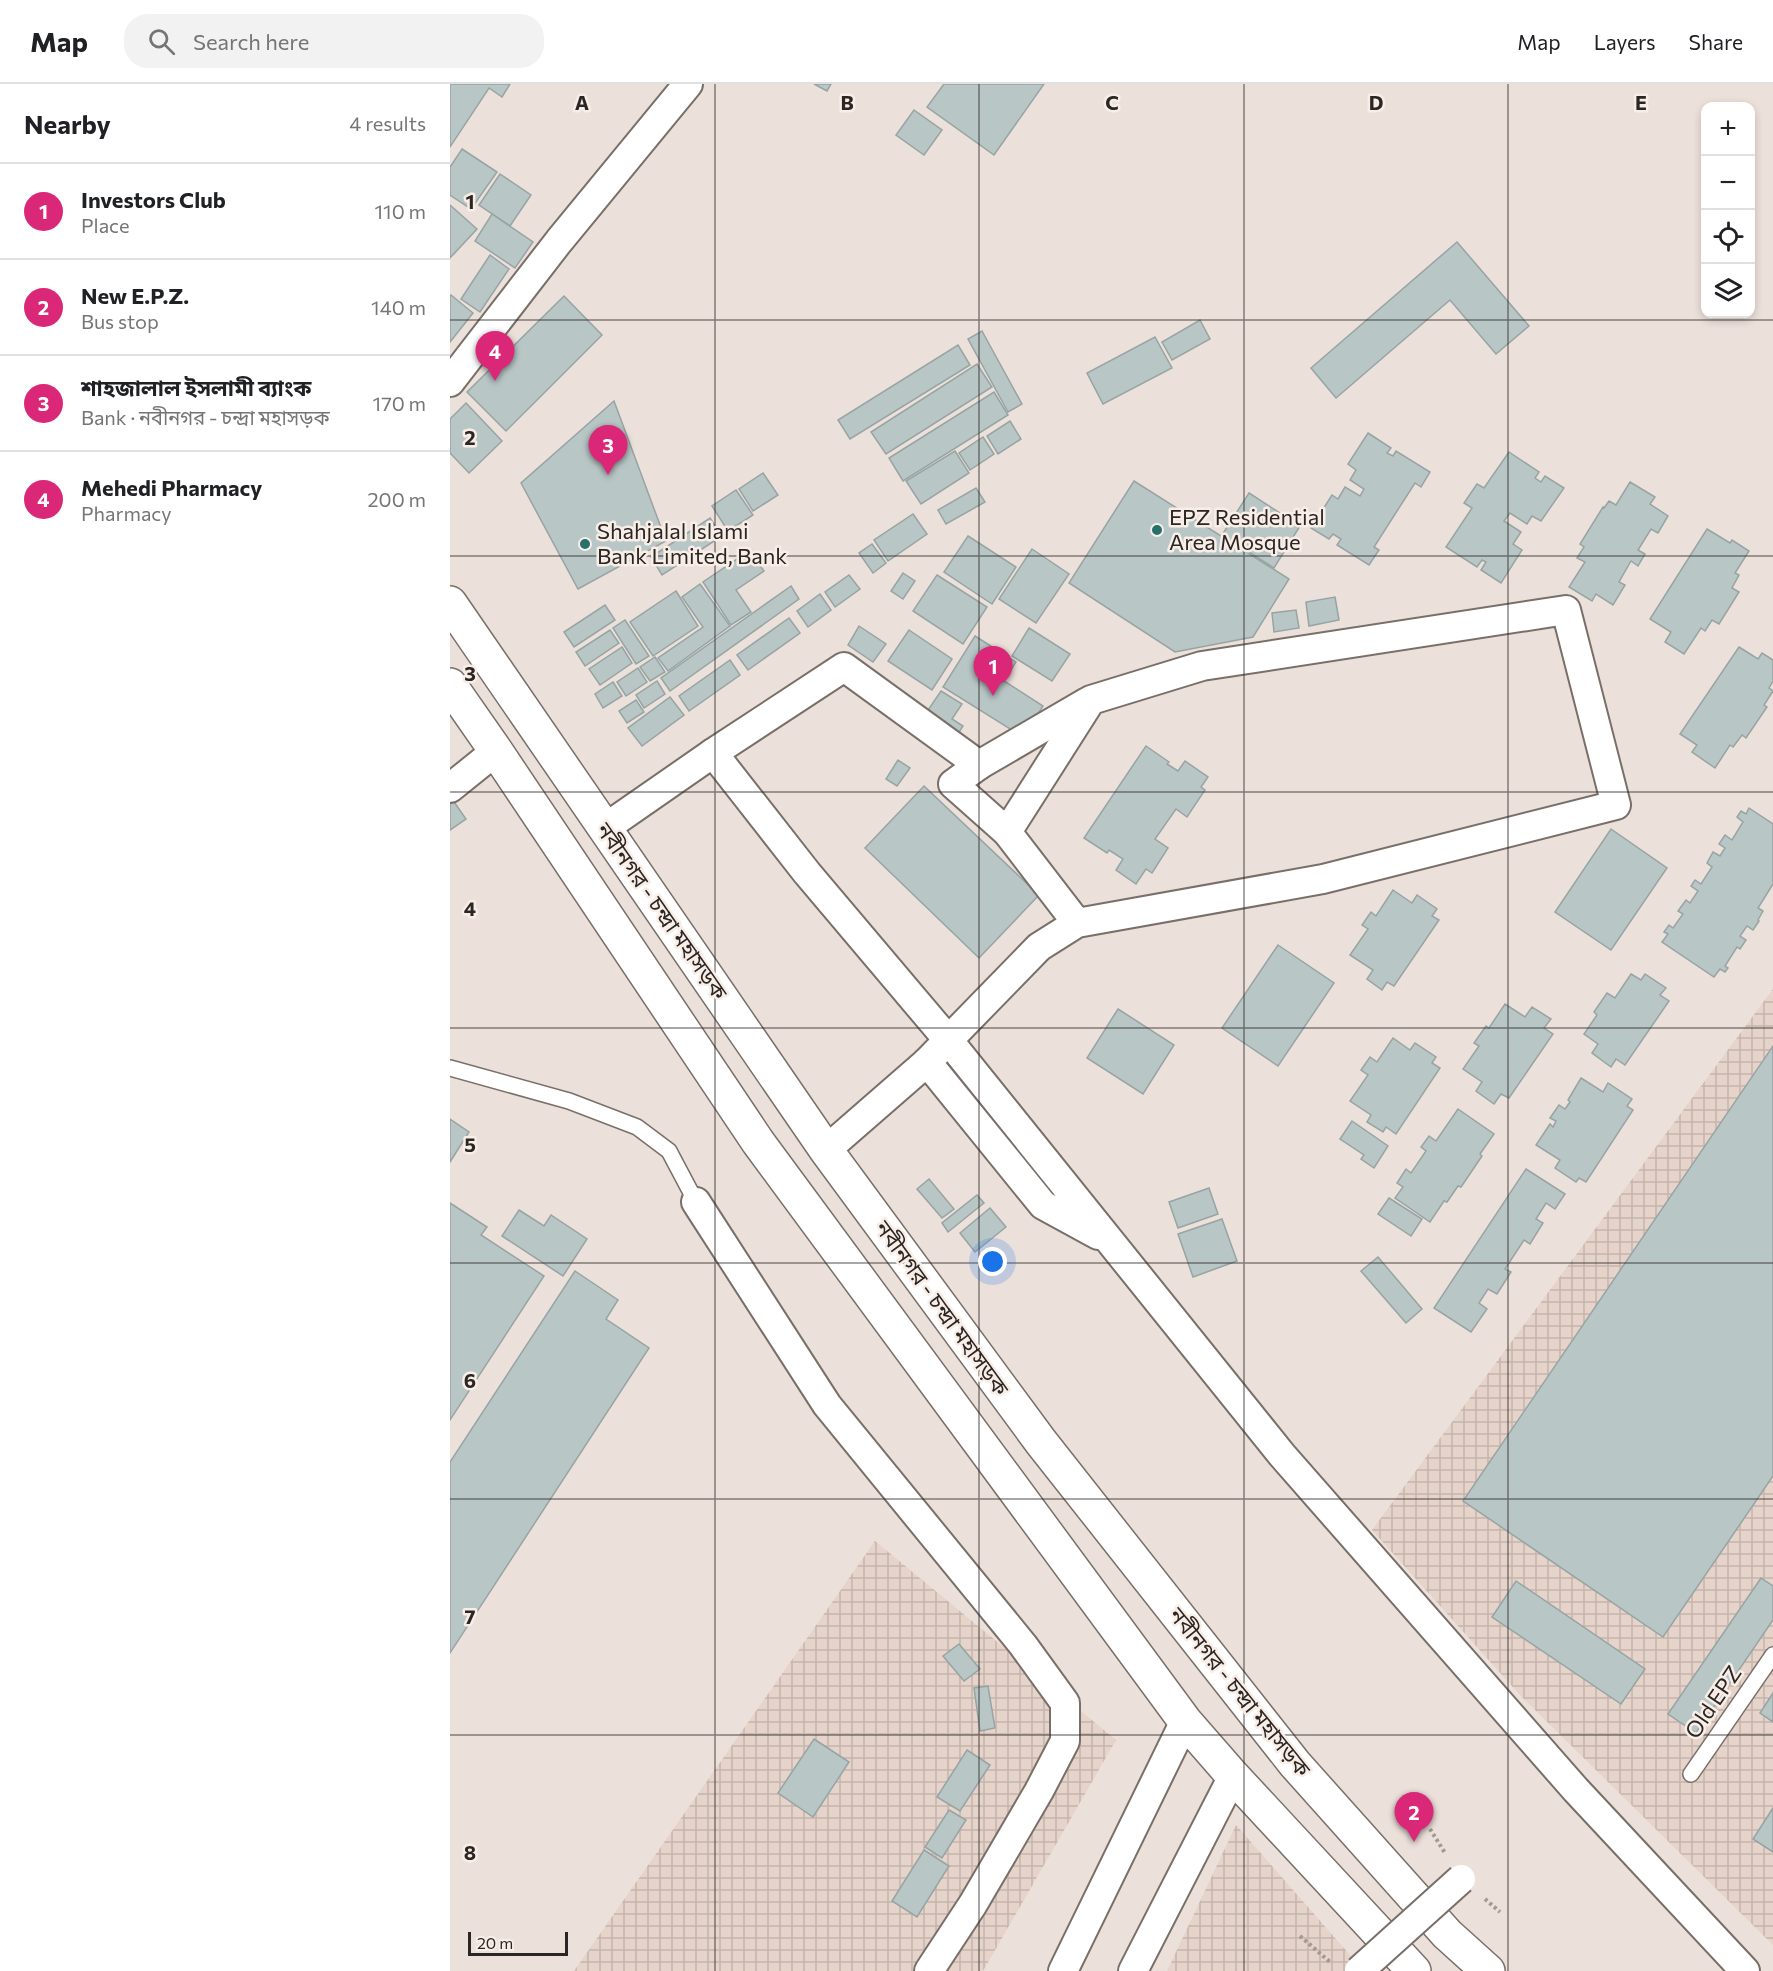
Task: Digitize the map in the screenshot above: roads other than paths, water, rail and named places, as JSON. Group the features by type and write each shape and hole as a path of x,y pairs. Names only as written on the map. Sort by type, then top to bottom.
{"highway":[{"name":"নবীনগর - চন্দ্রা মহাসড়ক","path":"450,603 826,1150 1041,1442 1295,1764 1447,1934 1488,1971"},
{"name":"নবীনগর - চন্দ্রা মহাসড়ক","path":"450,685 758,1142 1185,1721 1414,1971"}],"street":[{"path":"450,382 559,241 688,84"},
{"path":"826,1150 927,1062 1039,947 1077,923 1323,879 1616,805 1566,610 1202,666 1091,700 979,765 953,784 1007,831 1077,923"},
{"path":"605,828 713,753 844,667 979,765"},
{"path":"1007,831 1091,700"},
{"path":"450,788 496,751"},
{"path":"713,753 807,873 949,1041 1282,1455 1576,1790 1745,1971"},
{"path":"927,1062 1043,1206 1111,1242"},
{"path":"696,1202 827,1405 1023,1645 1065,1703 1065,1741 1039,1791 973,1904 929,1971"},
{"path":"1063,1971 1185,1721"},
{"path":"1133,1971 1233,1776"},
{"path":"1359,1971 1461,1879"}],"lane":[{"path":"450,1068 569,1101 637,1127 669,1152 696,1202"},
{"name":"Old EPZ","path":"1691,1774 1773,1654"}],"place":[{"name":"Mehedi Pharmacy","path":"495,381"},
{"name":"শাহজালাল ইসলামী ব্যাংক","path":"608,475"},
{"name":"EPZ Residential Area Mosque","path":"1157,530"},
{"name":"Shahjalal Islami Bank Limited, Bank","path":"585,544"},
{"name":"Investors Club","path":"993,696"},
{"name":"New E.P.Z.","path":"1414,1842"}]}
